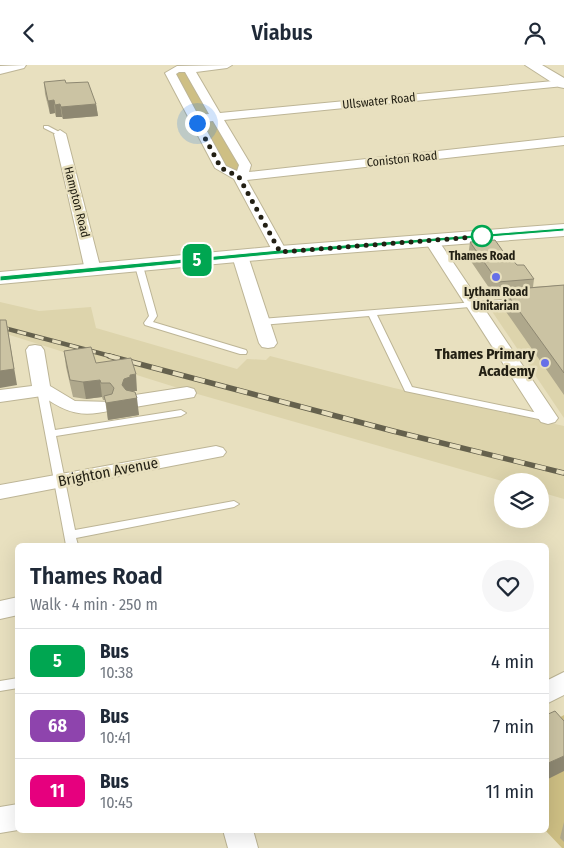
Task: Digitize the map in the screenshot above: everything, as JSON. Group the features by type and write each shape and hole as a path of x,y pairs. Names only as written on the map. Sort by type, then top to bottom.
{"main road":[{"path":"0,70 19,65"},
{"path":"532,65 564,84"},
{"path":"0,278 240,255 564,230"}],"street":[{"path":"227,65 170,71 221,168 239,177 280,252"},
{"path":"199,67 190,71 245,165 239,177"},
{"name":"Ullswater Road","path":"195,119 564,84"},
{"name":"Hampton Road","path":"60,135 93,270"},
{"name":"Coniston Road","path":"239,177 564,141"},
{"path":"431,240 548,418"},
{"path":"240,255 268,343"},
{"path":"35,350 42,390"},
{"path":"0,396 42,390 49,391 70,407 104,406"},
{"path":"135,401 187,393"},
{"name":"Brighton Avenue","path":"0,491 216,452"},
{"path":"0,610 15,607"},
{"path":"549,692 564,683"},
{"path":"0,820 15,818"},
{"path":"239,833 243,848"}],"lane":[{"path":"46,127 60,135"},
{"path":"139,266 153,316 148,323 243,352"},
{"path":"261,322 525,300"},
{"path":"372,313 408,389 548,418"},
{"path":"42,390 71,540 234,504"},
{"path":"51,433 181,413"},
{"path":"0,686 15,684"}],"shaded area":[{"path":"192,69 245,165 239,177 228,173 170,72"},
{"name":"Thames Primary Academy","path":"564,300 564,418 489,307"},
{"path":"0,302 39,311 91,307 96,328 237,369 247,359 266,360 270,356 394,388 564,426 564,499 549,495 549,473 494,473 494,479 194,393 0,332"},
{"path":"564,715 564,848 548,833 549,723"}],"building":[{"path":"65,80 66,83 88,82 96,104 61,107 60,104 55,105 54,100 48,101 44,82"},
{"path":"495,240 507,257 510,257 517,265 524,265 534,279 498,282 470,242"},
{"path":"564,285 564,373 504,290"},
{"path":"0,320 6,320 14,369 0,371"},
{"path":"91,347 96,363 131,358 136,374 124,379 122,385 126,390 135,392 137,398 106,403 104,396 112,394 114,388 110,383 101,383 100,380 83,382 70,380 64,351"},
{"path":"555,711 564,721 564,756 549,763 549,714"}],"railway":[{"path":"0,327 114,357"},
{"path":"109,356 393,431 564,473"}],"bus line":[{"name":"5","path":"0,278 280,252 564,230"}],"place":[{"name":"Thames Road","path":"482,236"},
{"name":"Lytham Road Unitarian","path":"496,277"},
{"name":"Thames Primary Academy","path":"545,363"}],"route":[{"path":"197,123 221,168 239,177 280,252 488,236 482,236"}]}
